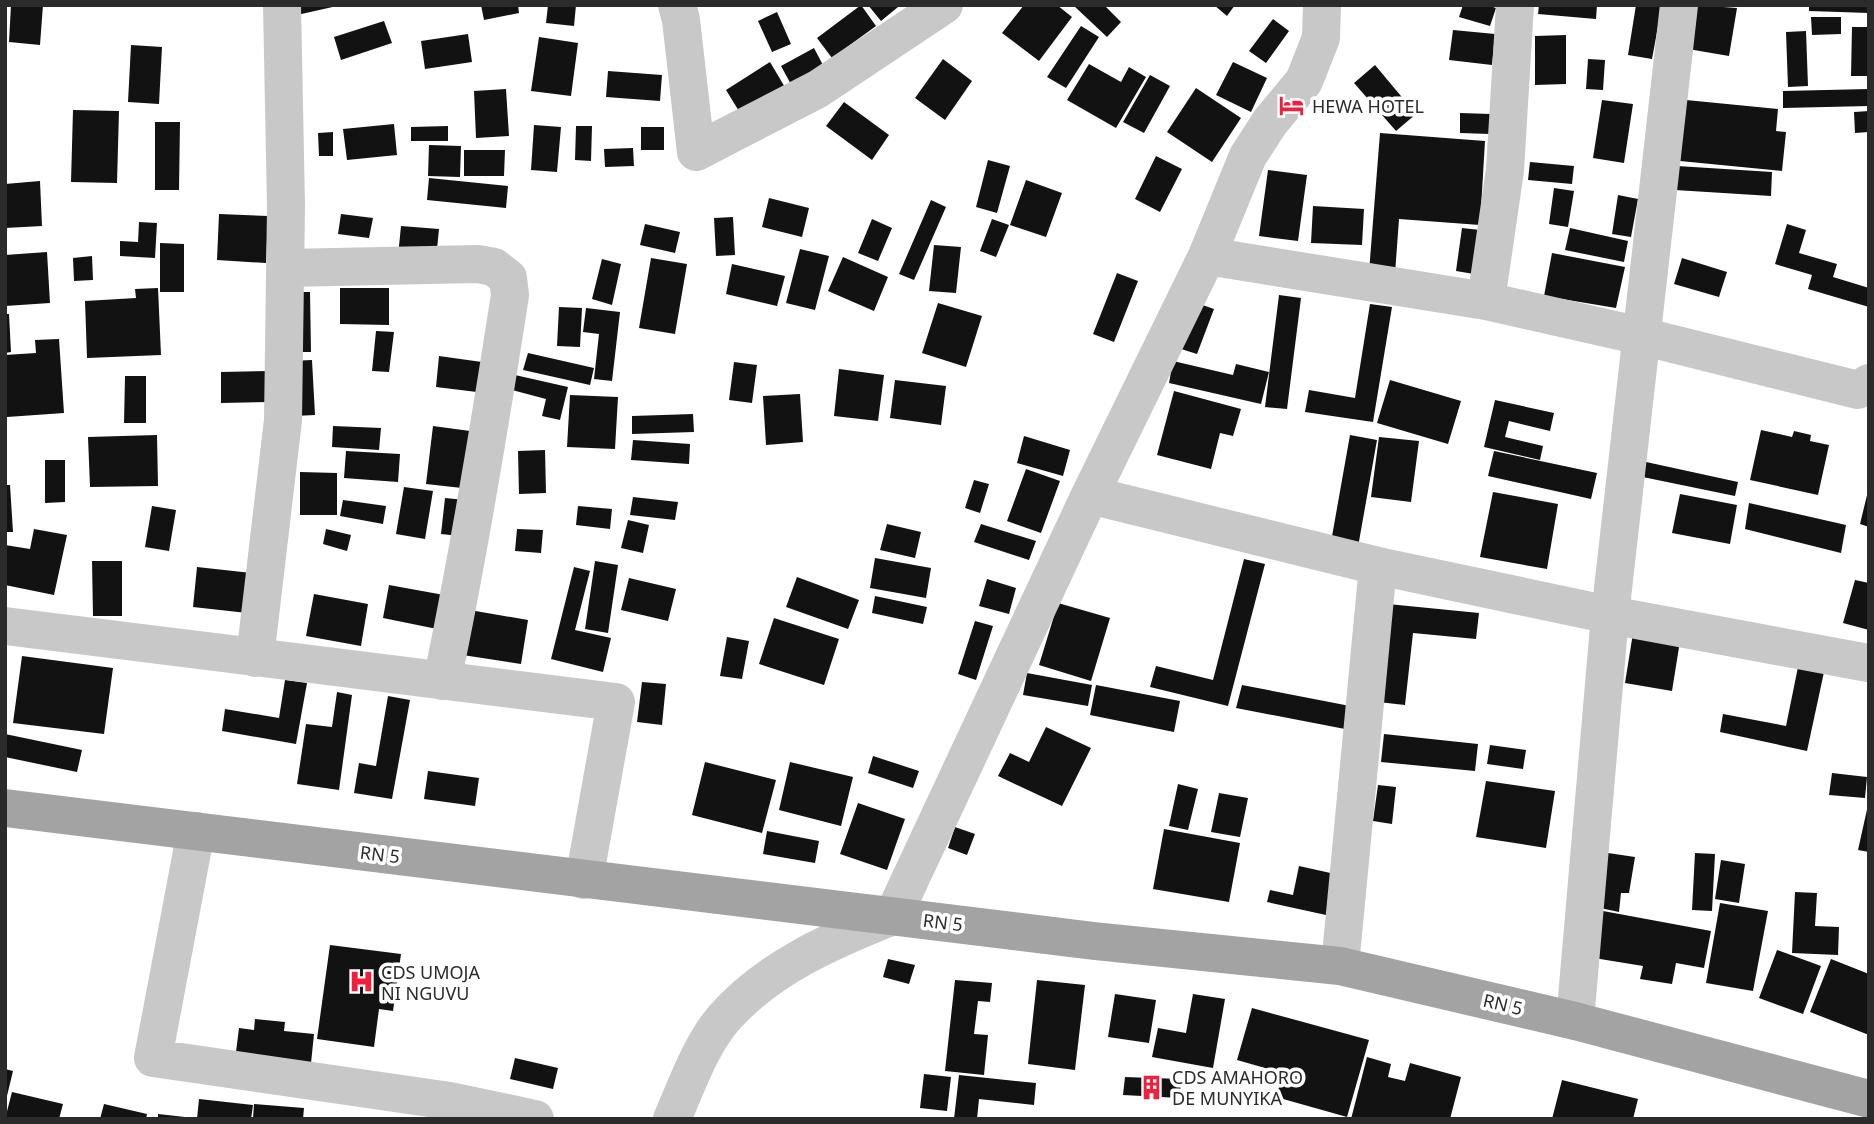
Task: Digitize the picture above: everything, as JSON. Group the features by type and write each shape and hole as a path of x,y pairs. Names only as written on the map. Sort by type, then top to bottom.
{"main road":[{"name":"RN 5","path":"5,808 1094,941 1340,966 1575,1021 1869,1099"}],"street":[{"path":"255,658 284,420 286,268 282,5"},
{"path":"677,5 696,152 818,89 944,5"},
{"path":"672,1119 701,1053 723,1020 751,991 834,939 893,916 1090,495 1206,256 1248,156 1270,122 1304,81 1321,38 1322,5"},
{"path":"1486,301 1505,170 1515,5"},
{"path":"1575,1021 1610,615 1679,5"},
{"path":"1206,256 1486,301 1865,389"},
{"path":"286,268 478,264 494,267 508,278 510,295 486,449 465,573 442,681"},
{"path":"1090,495 1378,566 1610,615 1868,663"},
{"path":"1340,966 1378,566"},
{"path":"5,626 616,702 584,880"},
{"path":"196,831 153,1058 450,1101 534,1119"}],"building":[{"path":"11,5 43,5 40,45 9,42"},
{"path":"295,5 337,5 337,6 297,15"},
{"path":"481,5 518,5 519,13 484,20"},
{"path":"548,5 576,5 574,26 546,23"},
{"path":"861,5 876,26 832,58 817,38"},
{"path":"868,5 897,5 898,7 881,21"},
{"path":"1024,5 1057,5 1072,17 1039,61 1002,33"},
{"path":"1073,5 1104,5 1121,22 1107,37"},
{"path":"1214,5 1235,5 1227,16"},
{"path":"1463,5 1487,5 1496,8 1490,26 1459,17"},
{"path":"1539,5 1597,5 1596,19 1538,14"},
{"path":"1636,5 1662,5 1652,59 1628,55"},
{"path":"1695,5 1737,8 1729,56 1688,49"},
{"path":"1809,5 1869,5 1869,13 1809,11"},
{"path":"777,12 791,44 772,52 758,21"},
{"path":"1811,17 1841,17 1841,34 1812,35"},
{"path":"1273,19 1289,31 1266,63 1249,51"},
{"path":"384,21 392,43 341,60 334,37"},
{"path":"1081,26 1099,37 1066,88 1047,77"},
{"path":"1852,27 1869,27 1869,76 1851,76"},
{"path":"1453,30 1495,34 1492,65 1449,60"},
{"path":"1806,31 1808,86 1788,87 1786,32"},
{"path":"468,34 472,62 425,69 421,41"},
{"path":"1566,35 1566,84 1535,85 1535,36"},
{"path":"539,37 578,43 571,96 531,91"},
{"path":"131,45 162,47 159,104 128,102"},
{"path":"814,48 824,67 793,88 781,66"},
{"path":"943,59 972,81 945,120 915,98"},
{"path":"1588,59 1605,60 1603,90 1586,89"},
{"path":"770,62 786,89 742,116 726,90"},
{"path":"1233,62 1267,78 1251,112 1216,95"},
{"path":"1089,64 1121,82 1129,67 1146,77 1116,128 1067,100"},
{"path":"1375,65 1416,114 1396,131 1354,83"},
{"path":"608,71 662,75 660,101 606,97"},
{"path":"1150,75 1170,86 1144,133 1123,122"},
{"path":"1196,88 1241,118 1212,162 1167,132"},
{"path":"506,89 509,136 476,138 474,91"},
{"path":"1869,89 1869,106 1783,108 1783,91"},
{"path":"1602,100 1633,104 1624,163 1593,158"},
{"path":"1686,100 1778,109 1776,131 1786,132 1782,171 1680,161"},
{"path":"844,102 889,135 872,160 826,126"},
{"path":"73,110 119,111 117,183 71,182"},
{"path":"1869,111 1869,132 1855,133 1854,112"},
{"path":"1460,113 1491,114 1490,134 1460,133"},
{"path":"155,122 180,122 179,190 155,190"},
{"path":"394,124 397,155 347,160 343,129"},
{"path":"534,125 561,127 557,172 531,170"},
{"path":"448,126 448,141 411,141 411,127"},
{"path":"576,126 592,126 591,161 575,160"},
{"path":"641,127 664,127 664,150 641,150"},
{"path":"333,132 333,156 319,156 318,133"},
{"path":"1380,133 1485,141 1480,225 1399,219 1395,274 1369,272"},
{"path":"429,145 461,146 460,177 428,176"},
{"path":"633,148 634,166 605,167 604,149"},
{"path":"464,150 505,150 504,176 464,176"},
{"path":"1156,156 1182,169 1160,212 1135,199"},
{"path":"988,160 1010,166 997,213 976,207"},
{"path":"1530,162 1574,166 1572,184 1528,180"},
{"path":"1677,166 1772,172 1771,196 1675,190"},
{"path":"1268,170 1307,175 1298,241 1259,236"},
{"path":"429,178 508,186 506,208 427,200"},
{"path":"1026,180 1062,193 1046,237 1010,225"},
{"path":"40,181 42,226 5,228 5,184"},
{"path":"1554,188 1574,191 1568,227 1549,224"},
{"path":"1618,195 1638,199 1631,237 1612,234"},
{"path":"769,198 809,208 802,237 762,227"},
{"path":"931,200 946,207 914,280 899,274"},
{"path":"1313,206 1364,209 1362,245 1311,243"},
{"path":"219,214 268,216 266,263 217,260"},
{"path":"341,214 373,218 369,238 338,234"},
{"path":"733,217 735,255 716,256 714,218"},
{"path":"872,219 892,228 878,261 858,253"},
{"path":"992,219 1009,225 996,257 980,251"},
{"path":"139,222 157,223 155,258 120,256 120,241 138,242"},
{"path":"645,224 680,232 675,253 640,245"},
{"path":"1787,224 1806,230 1799,253 1837,264 1833,277 1869,288 1869,307 1808,289 1812,275 1775,264"},
{"path":"401,226 439,229 436,259 398,256"},
{"path":"1462,228 1480,230 1474,274 1456,271"},
{"path":"1570,228 1628,241 1624,262 1565,250"},
{"path":"160,243 184,244 184,292 160,292"},
{"path":"934,245 961,247 956,293 929,291"},
{"path":"800,249 829,256 815,310 786,303"},
{"path":"47,252 50,303 5,306 5,255"},
{"path":"1552,253 1625,267 1616,308 1544,296"},
{"path":"92,256 93,280 74,281 73,258"},
{"path":"843,257 888,277 874,311 828,291"},
{"path":"651,258 687,264 675,334 639,328"},
{"path":"1682,258 1727,272 1719,297 1674,284"},
{"path":"602,259 621,264 612,305 592,299"},
{"path":"732,264 785,276 777,306 726,294"},
{"path":"1117,273 1138,281 1114,342 1093,334"},
{"path":"158,288 161,355 87,358 85,301 136,298 135,289"},
{"path":"340,288 389,288 389,325 340,324"},
{"path":"293,292 310,292 311,352 294,352"},
{"path":"1279,295 1301,298 1287,409 1265,407"},
{"path":"1194,302 1214,309 1197,354 1178,348"},
{"path":"938,303 982,316 966,367 922,353"},
{"path":"1370,304 1392,307 1373,422 1305,412 1309,390 1355,398"},
{"path":"559,307 582,308 580,347 557,346"},
{"path":"586,308 620,312 612,381 594,379 599,334 583,332"},
{"path":"5,314 9,314 11,352 5,353"},
{"path":"376,331 394,332 389,372 372,371"},
{"path":"59,339 64,413 7,417 5,355 36,353 35,340"},
{"path":"528,353 594,368 590,385 523,370"},
{"path":"439,356 489,363 485,393 436,387"},
{"path":"312,360 315,415 294,416 291,361"},
{"path":"1173,361 1233,375 1236,364 1269,372 1261,404 1169,383"},
{"path":"734,362 757,365 752,403 729,400"},
{"path":"839,369 884,375 878,421 834,416"},
{"path":"272,371 273,402 221,403 221,372"},
{"path":"515,375 568,387 560,420 542,416 546,399 512,390"},
{"path":"125,376 146,376 146,423 124,423"},
{"path":"895,380 946,386 941,425 890,418"},
{"path":"1390,380 1461,401 1448,444 1377,423"},
{"path":"1174,391 1241,409 1233,436 1220,433 1211,469 1157,455"},
{"path":"800,394 803,442 766,445 763,396"},
{"path":"570,395 618,397 615,449 567,447"},
{"path":"1495,400 1554,413 1550,431 1509,421 1505,437 1543,446 1540,460 1484,447"},
{"path":"693,414 694,432 632,434 632,416"},
{"path":"333,426 381,428 379,450 332,447"},
{"path":"433,426 470,431 462,488 426,484"},
{"path":"1761,430 1792,437 1794,431 1811,435 1810,441 1829,445 1818,495 1750,480"},
{"path":"157,435 158,486 90,487 88,437"},
{"path":"1350,435 1377,440 1358,547 1331,542"},
{"path":"1024,436 1070,450 1063,476 1017,463"},
{"path":"1379,437 1419,441 1411,502 1371,497"},
{"path":"633,440 690,444 689,464 631,460"},
{"path":"545,450 546,493 519,494 518,451"},
{"path":"346,451 400,454 398,482 344,478"},
{"path":"1494,451 1597,473 1591,499 1488,476"},
{"path":"45,460 65,460 65,502 45,503"},
{"path":"1637,460 1738,482 1735,496 1633,475"},
{"path":"1026,469 1060,481 1041,533 1007,521"},
{"path":"300,472 337,473 337,515 300,515"},
{"path":"974,480 989,484 980,513 965,508"},
{"path":"5,485 10,485 13,532 5,532"},
{"path":"404,487 433,491 425,539 396,534"},
{"path":"1869,491 1869,527 1860,524"},
{"path":"1493,492 1558,504 1547,569 1480,557"},
{"path":"1680,494 1737,505 1730,544 1672,533"},
{"path":"633,497 678,502 675,520 630,515"},
{"path":"445,498 465,500 460,536 441,534"},
{"path":"343,500 386,506 383,524 340,516"},
{"path":"1749,503 1846,525 1841,553 1745,529"},
{"path":"152,506 176,510 169,551 145,547"},
{"path":"578,506 612,509 610,529 576,525"},
{"path":"628,520 649,525 643,553 621,548"},
{"path":"887,524 921,532 915,558 880,550"},
{"path":"981,524 1036,541 1029,560 974,542"},
{"path":"34,529 67,535 54,595 5,585 5,545 30,549"},
{"path":"326,529 351,535 347,551 323,544"},
{"path":"517,529 543,530 541,553 515,551"},
{"path":"875,558 931,568 926,598 870,588"},
{"path":"1244,559 1265,564 1228,706 1150,687 1156,666 1213,680"},
{"path":"92,561 122,561 122,616 93,616"},
{"path":"595,561 618,565 608,633 585,629"},
{"path":"197,567 261,574 257,614 193,607"},
{"path":"574,567 590,571 575,630 611,638 603,672 551,659"},
{"path":"797,577 859,600 848,629 786,607"},
{"path":"629,578 676,589 668,621 621,610"},
{"path":"987,579 1016,588 1009,614 979,606"},
{"path":"1855,580 1869,583 1869,630 1843,623"},
{"path":"389,585 444,595 437,629 383,618"},
{"path":"314,594 368,604 361,646 306,636"},
{"path":"875,596 927,607 923,624 872,613"},
{"path":"1058,603 1110,618 1091,681 1039,665"},
{"path":"1388,604 1479,613 1476,639 1413,633 1405,705 1378,702"},
{"path":"464,609 528,620 521,664 456,654"},
{"path":"774,618 839,639 824,685 759,664"},
{"path":"975,621 993,626 976,680 958,674"},
{"path":"1633,633 1680,641 1672,691 1625,683"},
{"path":"727,637 749,641 742,679 720,676"},
{"path":"22,656 113,668 104,734 13,723"},
{"path":"1798,667 1824,672 1807,751 1720,732 1723,714 1786,726"},
{"path":"1027,673 1092,685 1088,706 1023,695"},
{"path":"285,680 307,683 296,744 222,731 225,709 279,718"},
{"path":"642,682 666,684 662,725 637,722"},
{"path":"1096,685 1180,701 1174,732 1090,715"},
{"path":"1242,685 1350,706 1345,729 1236,708"},
{"path":"337,692 352,695 339,790 297,784 306,724 332,727"},
{"path":"388,696 410,700 392,799 354,793 359,763 376,766"},
{"path":"1046,727 1091,748 1062,806 998,776 1010,753 1029,762"},
{"path":"5,734 82,750 77,772 5,757"},
{"path":"1384,734 1478,744 1475,771 1381,762"},
{"path":"1490,745 1526,750 1523,769 1487,764"},
{"path":"873,756 919,771 913,788 868,773"},
{"path":"705,762 776,780 762,833 692,815"},
{"path":"790,762 853,777 841,826 779,810"},
{"path":"428,771 479,778 475,806 424,799"},
{"path":"1832,773 1867,777 1865,798 1829,795"},
{"path":"1486,781 1555,791 1546,848 1476,837"},
{"path":"1178,784 1198,789 1188,830 1169,826"},
{"path":"1378,785 1396,787 1392,824 1373,821"},
{"path":"1219,793 1248,798 1240,837 1211,832"},
{"path":"858,803 905,819 887,870 840,854"},
{"path":"1869,805 1869,852 1858,850"},
{"path":"955,827 975,834 967,855 948,848"},
{"path":"1164,829 1240,843 1229,902 1153,889"},
{"path":"767,831 819,841 815,863 763,854"},
{"path":"1608,853 1635,857 1629,893 1621,893 1619,912 1600,908"},
{"path":"1695,853 1715,854 1712,911 1692,910"},
{"path":"1721,860 1745,864 1739,903 1715,899"},
{"path":"1299,866 1335,874 1326,915 1267,902 1270,890 1293,895"},
{"path":"1795,892 1817,893 1815,926 1839,927 1838,955 1792,953"},
{"path":"1720,903 1768,911 1753,991 1706,983"},
{"path":"1603,911 1711,931 1704,968 1676,963 1672,984 1640,979 1643,966 1594,958"},
{"name":"CDS UMOJA NI NGUVU","path":"330,945 401,954 393,1011 379,1009 374,1047 317,1039"},
{"path":"1777,950 1821,966 1803,1014 1759,998"},
{"path":"888,959 915,965 909,984 883,977"},
{"path":"1831,959 1869,974 1869,1035 1810,1012"},
{"path":"955,980 992,983 990,1002 978,1001 974,1034 988,1035 984,1075 945,1071"},
{"path":"1037,980 1085,985 1075,1070 1028,1064"},
{"path":"1115,994 1156,1000 1149,1043 1108,1037"},
{"path":"1193,994 1225,999 1213,1068 1152,1057 1158,1028 1186,1033"},
{"path":"1252,1008 1369,1040 1347,1117 1276,1097 1283,1073 1237,1060"},
{"path":"255,1019 285,1022 284,1031 314,1034 310,1073 236,1052 239,1028 254,1030"},
{"path":"1367,1057 1391,1064 1388,1077 1405,1081 1410,1063 1461,1077 1450,1119 1351,1119"},
{"path":"515,1058 558,1068 553,1089 510,1079"},
{"path":"5,1069 13,1071 6,1100 5,1100"},
{"path":"924,1074 951,1077 947,1111 920,1108"},
{"path":"959,1075 1036,1083 1034,1105 979,1099 977,1119 954,1119"},
{"name":"CDS AMAHORO DE MUNYIKA","path":"1125,1077 1181,1079 1180,1098 1123,1095"},
{"path":"1562,1080 1638,1099 1633,1119 1552,1119"},
{"path":"12,1092 63,1104 59,1119 5,1119"},
{"path":"199,1099 253,1105 251,1119 197,1119"},
{"path":"104,1104 147,1114 146,1119 100,1119"},
{"path":"254,1104 304,1108 303,1119 253,1119"},
{"path":"158,1114 185,1117 185,1119 158,1119"}],"place":[{"name":"HEWA HOTEL","path":"1292,106"},
{"name":"CDS UMOJA NI NGUVU","path":"361,982"},
{"name":"CDS AMAHORO DE MUNYIKA","path":"1152,1087"}]}
